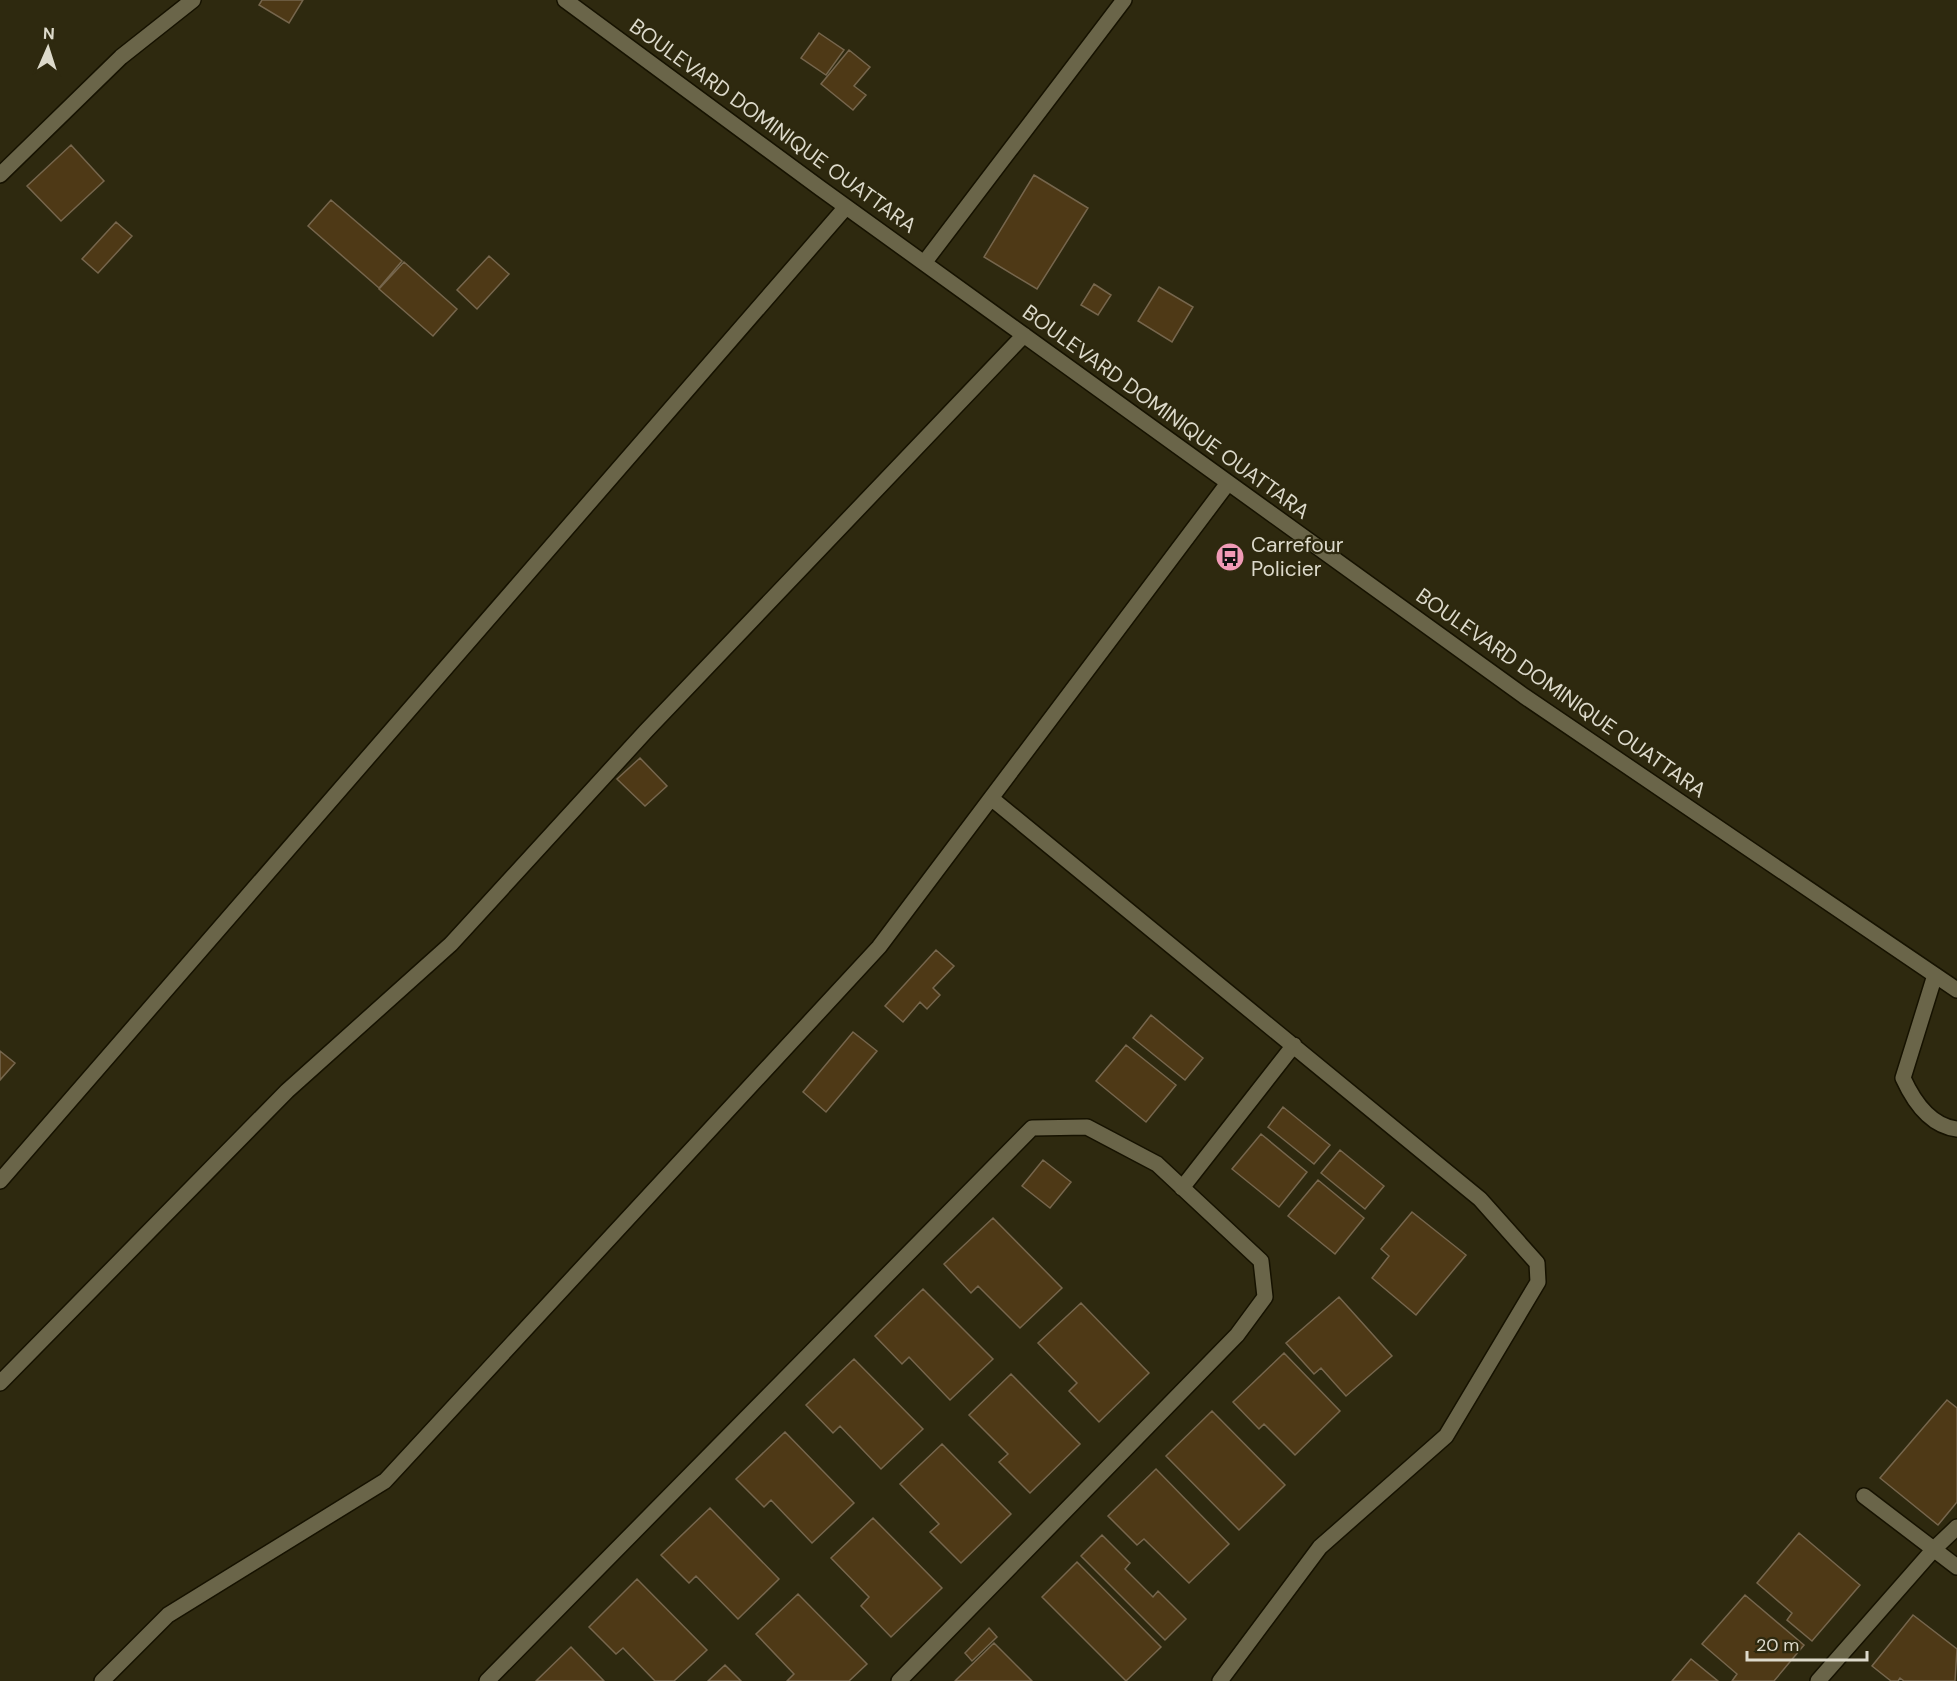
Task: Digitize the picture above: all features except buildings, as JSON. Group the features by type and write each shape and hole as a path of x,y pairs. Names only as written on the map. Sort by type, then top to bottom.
{"street":[{"path":"0,175 121,57 194,0"},
{"name":"BOULEVARD DOMINIQUE OUATTARA","path":"565,0 846,207 1524,696 1957,990"},
{"path":"924,263 1124,0"},
{"path":"0,1181 846,207"},
{"path":"0,1383 287,1091 451,944 646,731 1024,335"},
{"path":"102,1681 168,1615 385,1481 879,947 1228,483"},
{"path":"991,798 1480,1199 1537,1263 1538,1282 1446,1436 1320,1547 1220,1681"},
{"path":"1935,975 1904,1078 1914,1102 1947,1128 1957,1129"},
{"path":"1182,1188 1294,1045"},
{"path":"487,1681 1032,1128 1087,1127 1157,1164 1261,1261 1265,1297 1229,1343 898,1681"},
{"path":"1864,1496 1957,1567"},
{"path":"1818,1681 1934,1549 1957,1527"}],"place":[{"name":"Carrefour Policier","path":"1230,557"}]}
